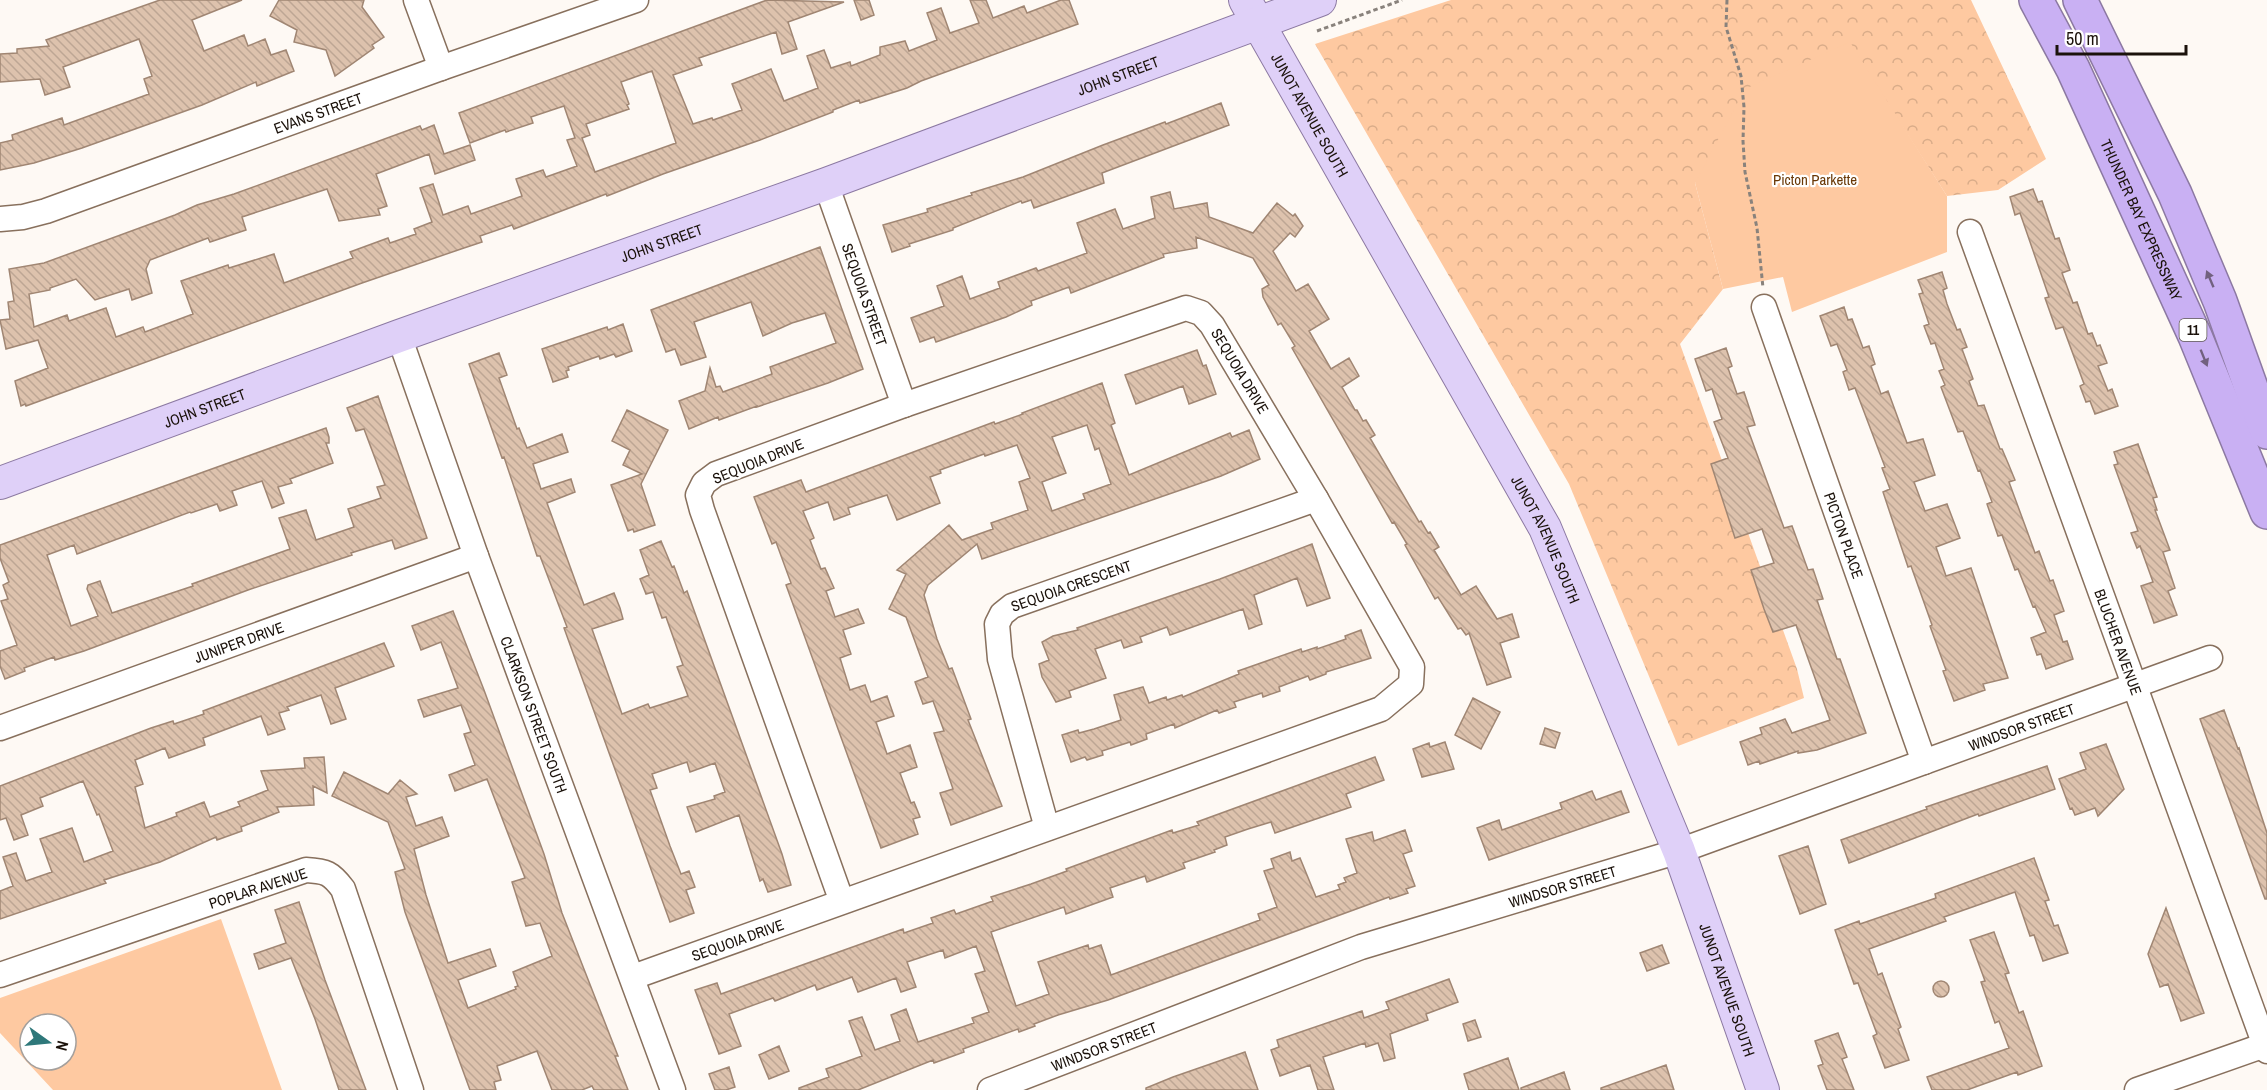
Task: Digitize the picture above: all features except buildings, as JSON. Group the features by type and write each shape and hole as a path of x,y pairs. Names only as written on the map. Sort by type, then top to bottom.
{"highway":[{"path":"2014,0 2112,151"},
{"name":"THUNDER BAY EXPRESSWAY","path":"2036,0 2073,69 2112,151 2195,336 2267,512"},
{"name":"11","path":"2080,0 2159,159 2220,302 2267,432"},
{"path":"2099,0 2159,159"}],"main road":[{"name":"JOHN STREET","path":"0,483 399,336 826,184 1252,12 1320,0"},
{"name":"JUNOT AVENUE SOUTH","path":"1252,12 1545,528 1679,851 1762,1090"}],"street":[{"path":"416,0 441,68"},
{"name":"EVANS STREET","path":"0,219 23,218 46,211 636,0"},
{"name":"SEQUOIA STREET","path":"826,184 904,405"},
{"name":"BLUCHER AVENUE","path":"1970,232 2266,1048"},
{"name":"PICTON PLACE","path":"1764,307 1924,762"},
{"name":"SEQUOIA DRIVE","path":"633,977 1381,709 1411,684 1412,667 1316,499 1212,325 1201,313 1186,308 904,405 716,474 704,483 698,495 842,902"},
{"name":"CLARKSON STREET SOUTH","path":"399,336 476,556 673,1090"},
{"name":"SEQUOIA CRESCENT","path":"1047,828 1000,659 997,624 1002,614 1012,606 1316,499"},
{"name":"JUNIPER DRIVE","path":"0,728 476,556"},
{"name":"WINDSOR STREET","path":"990,1090 1361,947 1679,851 2210,658"},
{"name":"POPLAR AVENUE","path":"0,975 306,870 321,871 334,876 343,889 411,1090"},
{"path":"2136,1090 2266,1048"}],"path":[{"path":"1317,32 1402,0"},
{"path":"1727,0 1726,27 1741,76 1746,172 1757,228 1764,307"}],"green space":[{"path":"1451,0 1971,0 2046,159 1998,190 1947,196 1849,43 1695,183 1723,289 1680,344 1797,669 1804,698 1678,746 1569,484 1315,44"},
{"name":"Picton Parkette","path":"1850,42 1947,196 1947,252 1792,312 1783,277 1723,289 1695,183 1745,89"},
{"path":"221,919 282,1090 53,1090 36,1072 78,1072 78,1012 18,1012 18,1052 0,1033 0,998"}]}
